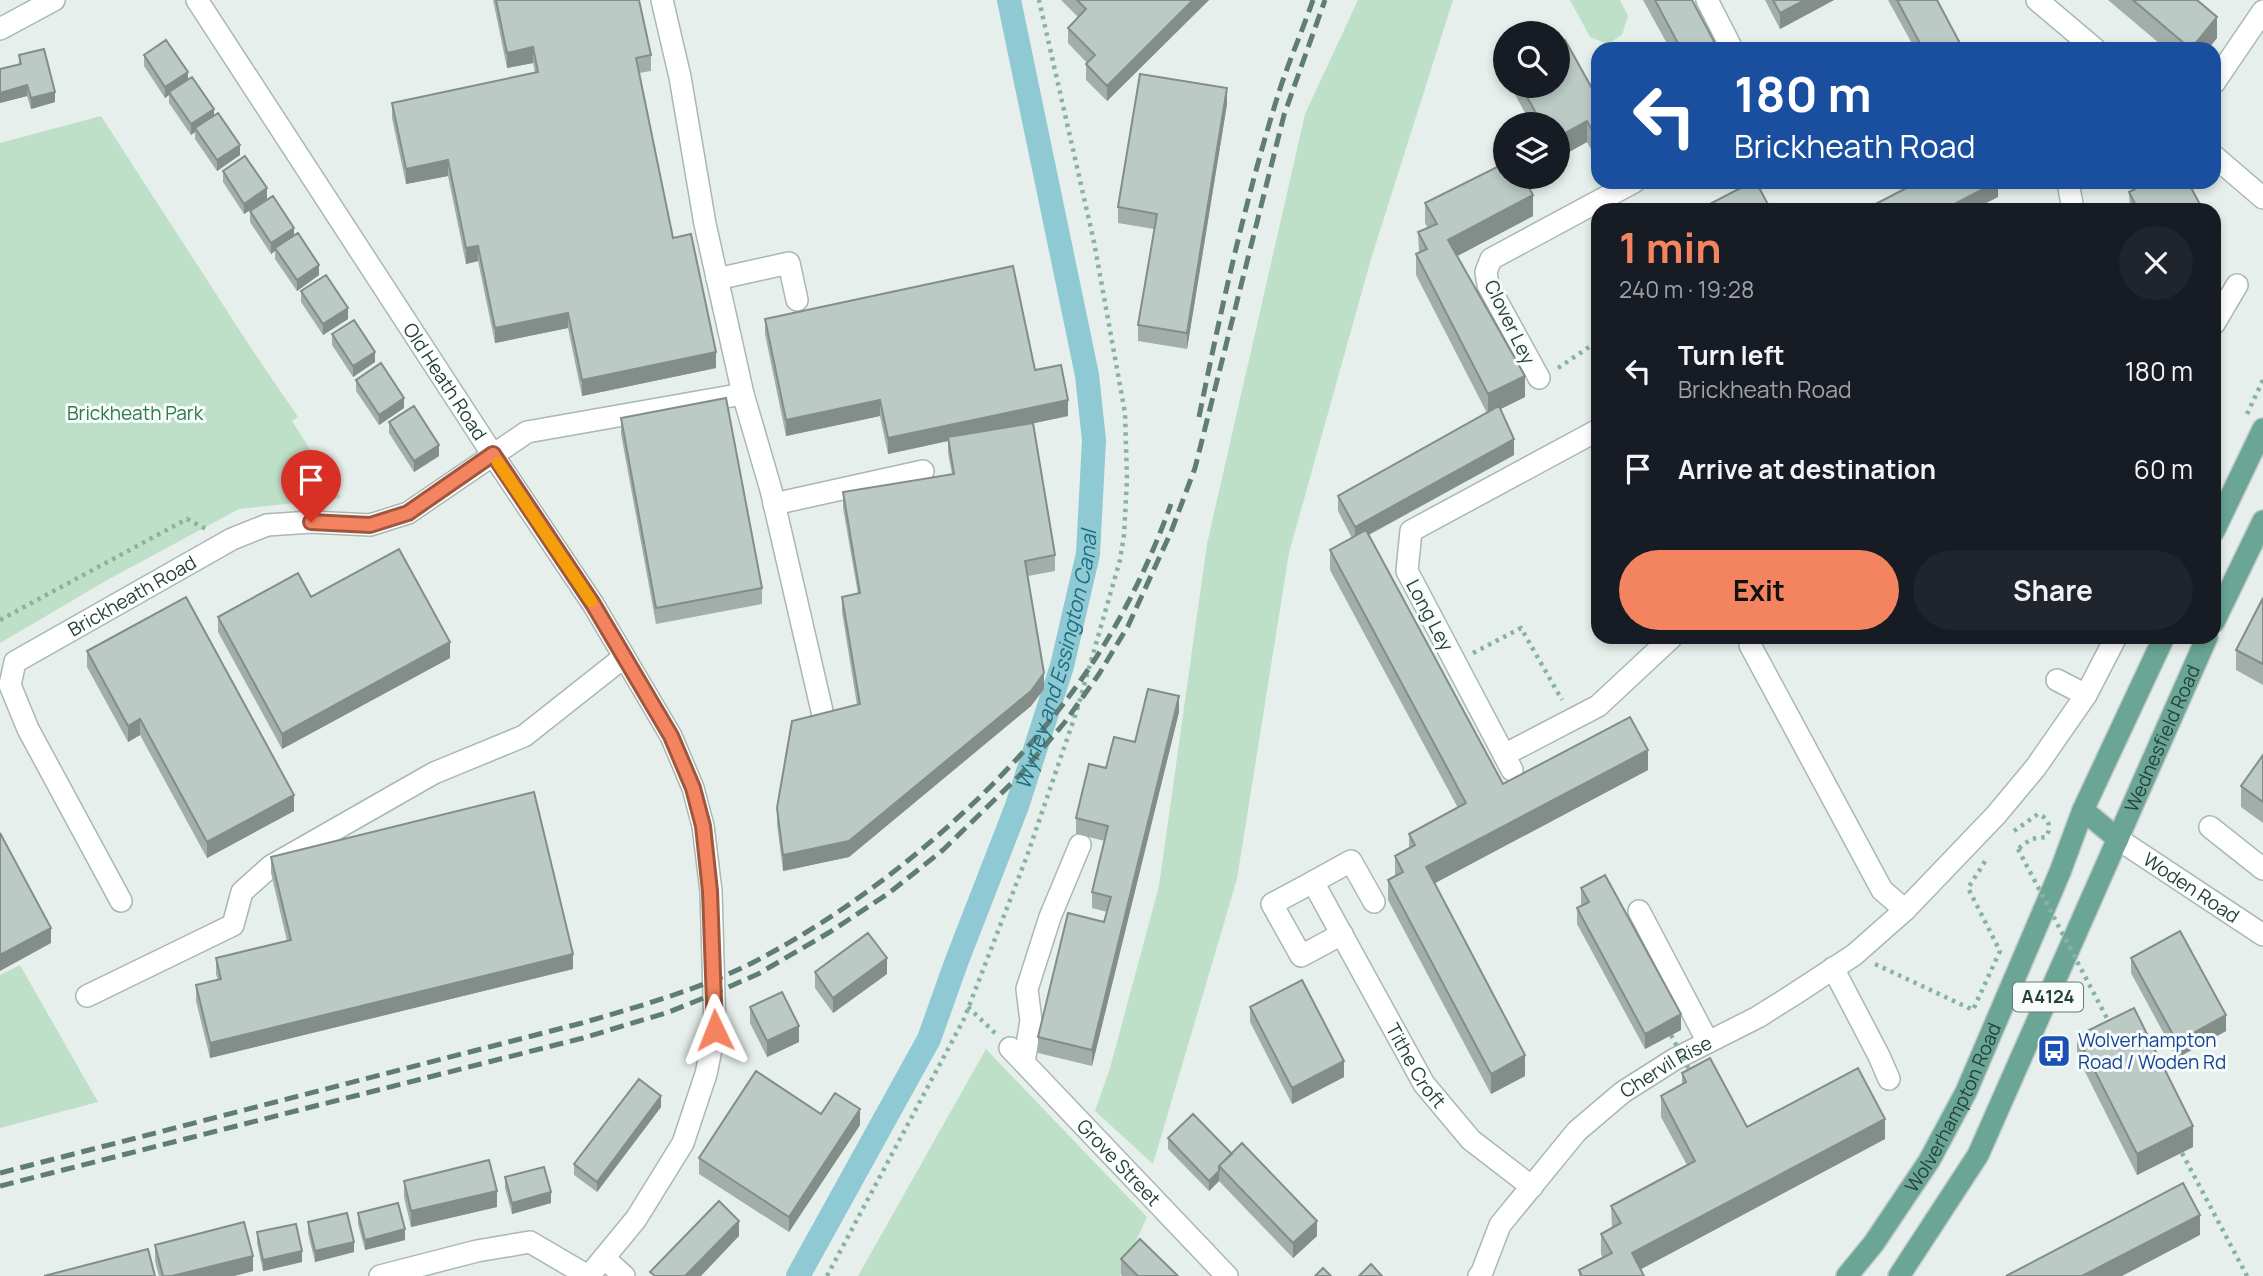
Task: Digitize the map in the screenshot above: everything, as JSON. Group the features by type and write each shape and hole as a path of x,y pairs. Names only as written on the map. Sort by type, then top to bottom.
{"main road":[{"path":"2221,516 2263,429"},
{"path":"2221,608 2263,521"},
{"name":"Wednesfield Road","path":"2083,810 2161,644"},
{"name":"Wednesfield Road","path":"2118,839 2204,644"},
{"path":"2083,810 2118,839"},
{"name":"Wolverhampton Road","path":"1847,1276 1874,1242 1929,1161 1966,1092 2060,872 2083,810"},
{"name":"Wolverhampton Road","path":"1899,1276 1978,1155 2118,839"}],"street":[{"path":"0,29 54,0"},
{"name":"Old Heath Road","path":"197,0 593,604 671,736 693,788 703,826 710,891 715,1030 706,1074 683,1143 636,1219 588,1276"},
{"path":"662,0 680,76 717,279 743,394 775,504 825,724"},
{"path":"1707,0 1728,42"},
{"path":"2037,0 2087,42"},
{"path":"2221,73 2263,11"},
{"path":"2221,162 2263,198"},
{"name":"Clover Ley","path":"1595,203 1621,189"},
{"name":"Clover Ley","path":"1539,379 1488,285 1486,272 1491,259 1591,205"},
{"path":"717,279 789,263 797,300"},
{"path":"2221,312 2237,285"},
{"name":"Brickheath Road","path":"121,901 28,729 10,685 15,662 232,539 267,525 311,522 370,525 408,513 527,432 743,394"},
{"name":"Long Ley","path":"1572,719 1508,762 1407,571 1411,531 1591,434"},
{"path":"775,504 923,471"},
{"path":"1572,719 1598,706 1664,644"},
{"name":"Chervil Rise","path":"1479,1276 1500,1225 1577,1131 1623,1092 1675,1059 1758,1017 1854,955 1905,910 1996,816 2036,767 2086,695 2112,644"},
{"path":"1749,645 1882,890 1905,910"},
{"path":"88,996 233,926 242,892 271,866 434,773 524,736 624,657"},
{"path":"2057,680 2086,695"},
{"path":"2210,827 2263,869"},
{"name":"Woden Road","path":"2118,839 2263,935"},
{"path":"1017,1055 1031,1021 1027,989 1050,917 1080,845"},
{"path":"1338,926 1301,956 1272,904 1351,861 1374,902"},
{"name":"Tithe Croft","path":"1313,882 1424,1084 1471,1140 1531,1187"},
{"path":"1639,911 1708,1042"},
{"path":"1833,968 1889,1079"},
{"name":"Grove Street","path":"1017,1055 1227,1276"},
{"path":"380,1276 477,1251 530,1242 588,1276"},
{"path":"604,1258 624,1276"}],"path":[{"path":"827,1276 968,1007 1027,856 1077,710 1120,561 1127,480 1125,413 1094,242 1039,0"},
{"path":"1539,379 1591,346"},
{"path":"0,620 187,519 232,539"},
{"path":"1455,662 1521,628 1572,719"},
{"path":"2008,836 2033,815 2042,816 2050,824 2046,837 2031,839 2018,849 2111,1025"},
{"path":"1854,955 1973,1010 2000,951 1968,888 1990,854"},
{"path":"968,1007 1017,1055"},
{"path":"1671,1035 1693,1076"},
{"path":"2182,1153 2247,1276"}],"green space":[{"path":"1358,0 1453,0 1371,259 1289,553 1237,879 1153,1164 1095,1111 1110,1068 1159,886 1207,544 1305,114"},
{"path":"1570,0 1620,0 1628,16 1622,35 1610,42 1590,37"},
{"name":"Brickheath Park","path":"101,116 298,417 292,421 341,498 239,509 109,579 0,643 0,143"},
{"path":"20,965 98,1102 0,1128 0,975"},
{"path":"986,1049 1147,1217 1120,1276 858,1276"}],"building":[{"path":"496,0 639,0 651,55 636,58 673,238 691,234 716,352 582,380 568,313 495,328 478,246 466,248 448,160 406,169 392,103 538,72 533,47 507,53"},
{"path":"1077,0 1193,0 1107,86 1086,64 1095,55 1068,28 1086,9"},
{"path":"1655,0 1692,0 1714,42 1677,42"},
{"path":"1773,0 1805,0 1780,13"},
{"path":"1897,0 1937,0 1959,42 1919,42"},
{"path":"2133,0 2197,0 2217,17 2197,42 2183,42"},
{"path":"166,40 188,72 165,87 144,55"},
{"path":"44,49 55,92 31,98 27,85 0,93 0,69 21,64 19,55"},
{"path":"1570,49 1591,86 1591,128 1587,121 1570,130 1570,112 1535,112 1528,98 1570,98"},
{"path":"1140,74 1227,88 1187,333 1138,325 1157,214 1118,207"},
{"path":"192,77 214,109 191,124 169,92"},
{"path":"218,113 240,145 217,160 195,128"},
{"path":"245,156 267,188 244,204 223,171"},
{"path":"1493,169 1493,189 1530,189 1533,195 1448,240 1525,376 1488,394 1416,254 1427,249 1418,232 1437,224 1425,203"},
{"path":"1739,189 1760,189 1767,203 1712,203"},
{"path":"1904,189 1984,189 1956,203 1878,203"},
{"path":"2135,189 2192,189 2199,203 2134,203 2129,192"},
{"path":"273,196 294,228 271,243 250,211"},
{"path":"298,233 319,265 297,280 275,248"},
{"path":"1013,266 1035,370 1061,365 1068,400 888,438 880,400 786,420 765,319"},
{"path":"326,275 348,308 323,324 301,291"},
{"path":"354,320 375,352 353,366 332,334"},
{"path":"381,363 404,398 379,415 356,380"},
{"path":"726,398 762,588 656,608 621,418"},
{"path":"414,406 439,445 414,461 389,422"},
{"path":"1499,406 1514,439 1355,527 1338,496"},
{"path":"1033,423 1055,555 1025,561 1044,673 1031,691 849,841 783,855 777,808 792,721 860,704 842,597 860,593 843,492 954,474 948,437"},
{"path":"1366,530 1503,784 1630,717 1648,750 1426,867 1525,1055 1491,1074 1388,880 1403,872 1395,856 1415,845 1409,834 1466,803 1330,550"},
{"path":"399,549 450,642 282,734 218,617 298,573 311,597"},
{"path":"186,597 294,795 207,842 140,719 128,726 87,651"},
{"path":"2263,598 2263,664 2236,650"},
{"path":"1148,689 1179,696 1092,1050 1038,1037 1068,913 1104,922 1111,897 1092,892 1108,826 1076,818 1089,764 1106,768 1114,737 1135,742"},
{"path":"2263,755 2263,802 2241,786"},
{"path":"534,792 573,954 210,1043 196,985 221,979 216,958 291,940 271,857"},
{"path":"0,833 51,928 0,955"},
{"path":"1605,875 1681,1014 1645,1034 1577,908 1589,902 1581,888"},
{"path":"2180,931 2226,1015 2177,1042 2131,958"},
{"path":"868,933 887,958 833,998 815,972"},
{"path":"1302,980 1344,1061 1292,1088 1250,1007"},
{"path":"782,992 799,1026 767,1041 750,1007"},
{"path":"2134,1008 2193,1126 2137,1154 2077,1036"},
{"path":"1710,1058 1747,1127 1858,1068 1885,1119 1632,1253 1644,1276 1582,1276 1579,1270 1612,1253 1601,1234 1621,1223 1611,1206 1695,1161 1661,1096 1686,1082 1682,1073"},
{"path":"756,1071 821,1114 835,1093 860,1109 789,1217 699,1158"},
{"path":"639,1079 661,1096 597,1182 574,1164"},
{"path":"1193,1114 1232,1154 1219,1166 1219,1171 1209,1181 1168,1138"},
{"path":"1242,1143 1317,1221 1293,1243 1219,1166"},
{"path":"489,1160 497,1191 411,1211 404,1181"},
{"path":"544,1167 551,1192 512,1203 505,1177"},
{"path":"2183,1183 2200,1215 2082,1276 2006,1276"},
{"path":"719,1201 739,1221 685,1276 655,1276 650,1272"},
{"path":"398,1203 405,1229 365,1240 358,1213"},
{"path":"347,1213 354,1242 315,1251 308,1222"},
{"path":"244,1222 253,1256 163,1276 155,1245"},
{"path":"296,1224 302,1251 263,1260 257,1232"},
{"path":"1140,1239 1178,1276 1138,1276 1121,1259"},
{"path":"148,1249 155,1276 44,1276"},
{"path":"1371,1264 1382,1276 1359,1276"},
{"path":"1323,1268 1331,1276 1315,1276"}],"waterway":[{"name":"Wyrley and Essington Canal","path":"798,1276 929,1039 1017,806 1062,666 1088,554 1094,440 1087,375 1009,0"}],"railway":[{"path":"1199,417 1244,215 1282,83 1313,0"},
{"path":"0,1186 583,1038 669,1012 758,974 830,932 889,893 943,850 1020,775 1065,722 1128,626 1171,532 1195,468 1284,115 1325,0"},
{"path":"0,1173 604,1017 711,981 752,963 796,938 883,880 925,846 965,811 1038,735 1086,673 1115,627 1140,579 1171,504"}],"slow traffic":[{"path":"498,463 591,601"}],"place":[{"name":"Wolverhampton Road / Woden Rd","path":"2054,1051"}],"route":[{"path":"311,522 370,525 408,513 493,454 593,604 671,736 693,788 703,826 710,891 715,1030"}]}
